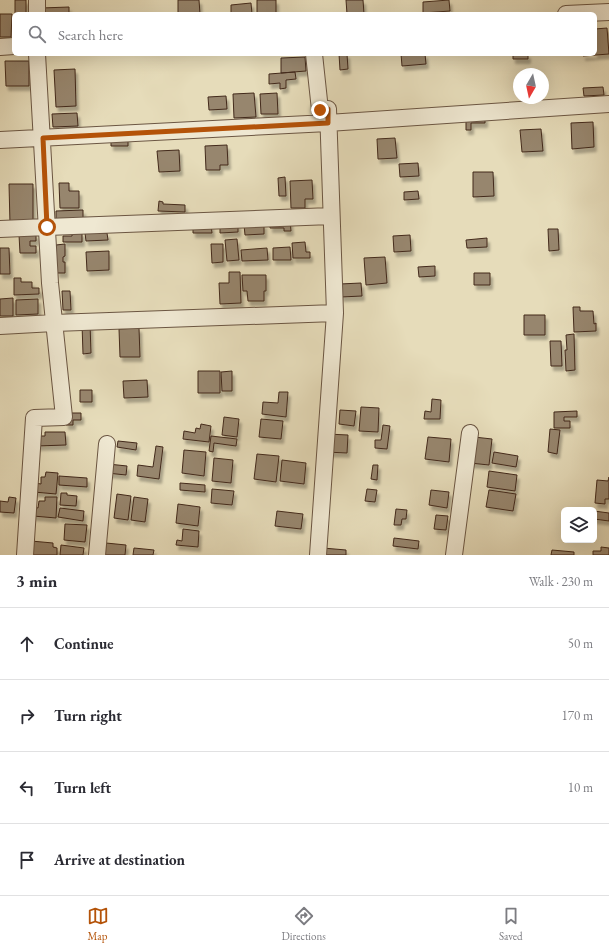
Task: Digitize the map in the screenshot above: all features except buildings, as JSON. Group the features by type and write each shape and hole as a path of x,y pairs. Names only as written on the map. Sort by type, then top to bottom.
{"street":[{"path":"37,0 37,12"},
{"path":"597,13 609,12"},
{"path":"0,47 12,46"},
{"path":"25,555 34,418 64,417 50,283 38,56"},
{"path":"314,56 320,110 328,109 334,313 318,555"},
{"path":"0,140 328,123 609,104"},
{"path":"0,230 331,216"},
{"path":"0,326 334,313"},
{"path":"454,555 470,433"},
{"path":"98,555 106,444"}],"route":[{"path":"47,227 43,138 328,123 328,109 320,110"}]}
